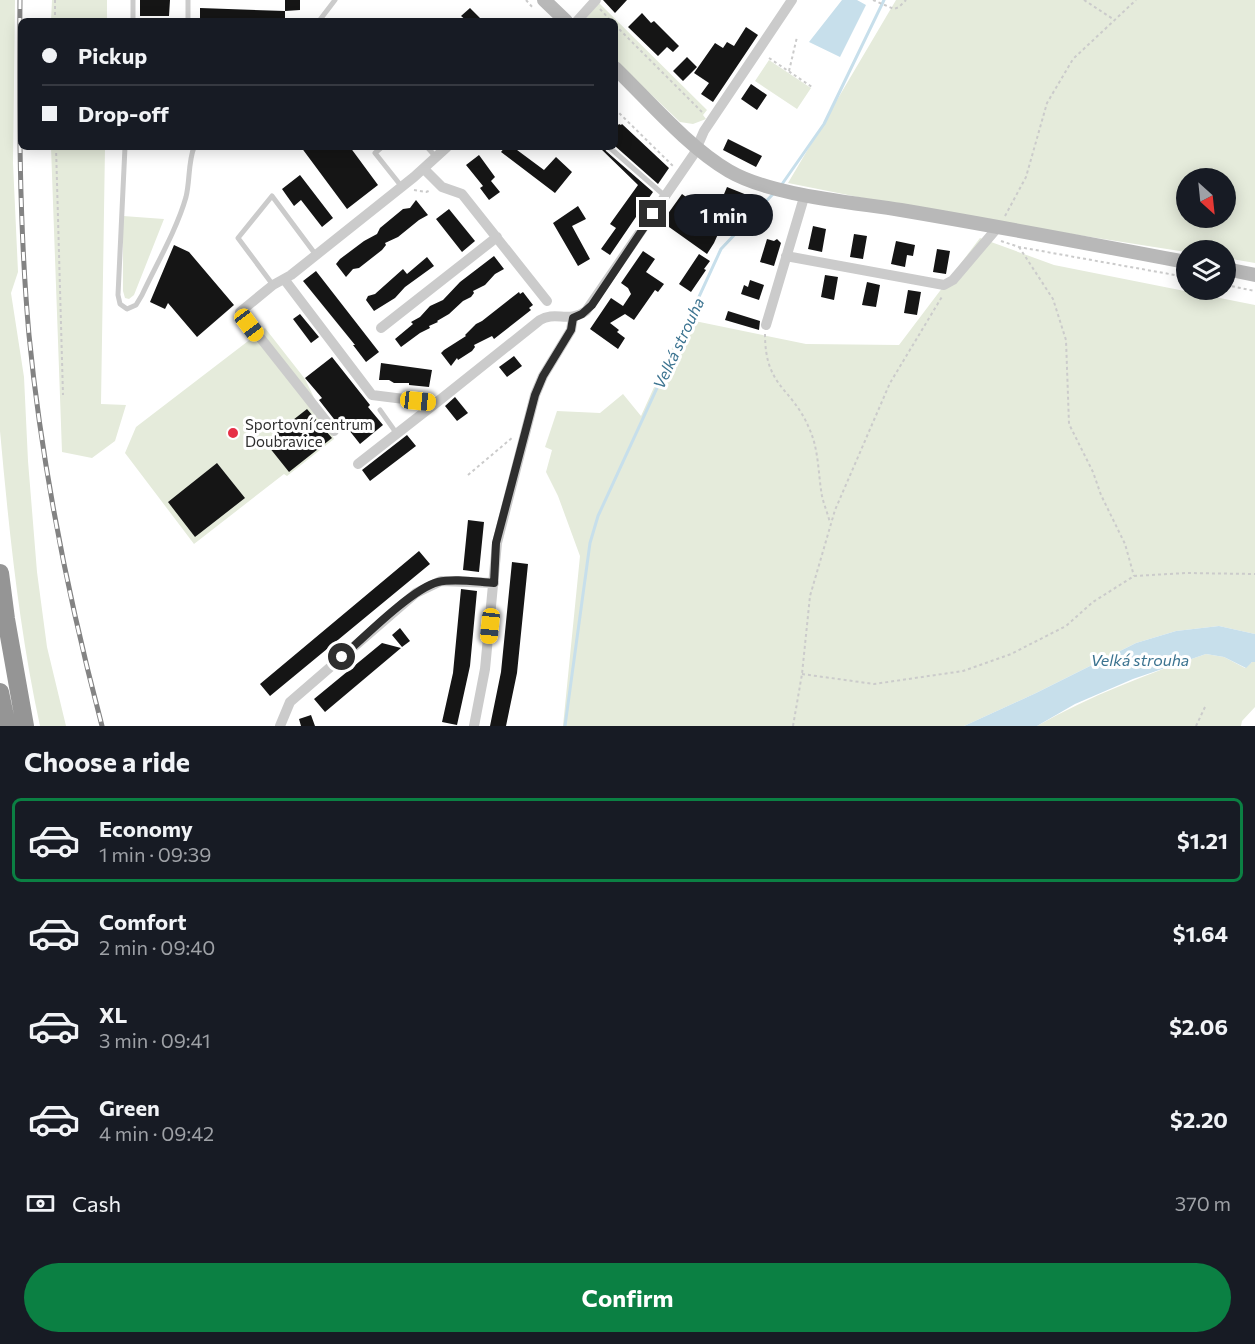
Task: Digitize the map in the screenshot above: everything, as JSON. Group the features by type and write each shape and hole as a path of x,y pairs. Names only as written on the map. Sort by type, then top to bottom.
{"highway":[{"path":"0,573 25,726"},
{"path":"0,692 7,726"}],"street":[{"path":"544,0 563,18"},
{"path":"580,18 596,0"},
{"path":"358,464 540,320 550,316 573,318 592,305 792,0"},
{"path":"618,71 697,147 717,163 739,176 785,190 995,231 1176,260"},
{"path":"334,431 240,312 402,187 444,150"},
{"path":"424,169 442,187 462,194 547,301"},
{"path":"766,325 805,194"},
{"path":"786,256 947,285 995,231"},
{"path":"381,328 497,237"},
{"path":"1236,271 1255,275"},
{"path":"284,279 372,395 436,403"},
{"path":"474,726 485,669 496,543 539,386 571,330 573,318"},
{"path":"280,726 290,702 416,593 441,581 494,583"}],"lane":[{"path":"133,0 133,18"},
{"path":"188,0 188,18"},
{"path":"321,18 335,0"},
{"path":"125,150 118,295 120,304 127,309 136,305 142,295 182,208 188,188 193,150"},
{"path":"378,150 375,153 402,187"},
{"path":"430,150 436,158"},
{"path":"612,150 665,196"},
{"path":"273,285 238,238 272,196 316,255"},
{"path":"380,410 397,434"}],"path":[{"path":"55,0 55,18"},
{"path":"873,0 894,9 906,0"},
{"path":"1084,0 1113,19"},
{"path":"1136,0 1073,58 1047,103 1026,177 995,231 999,240 1019,247 1176,275"},
{"path":"618,28 712,121"},
{"path":"789,71 797,37"},
{"path":"768,58 812,87"},
{"path":"618,112 680,174"},
{"path":"56,150 63,395"},
{"path":"1019,247 1053,299 1066,340 1069,424 1125,544 1134,576"},
{"path":"793,726 802,674 810,596 835,510 890,383 947,285"},
{"path":"1236,287 1255,291"},
{"path":"766,325 765,347 768,363 772,375 803,415 810,429 822,497 831,524"},
{"path":"468,475 512,438 517,436 525,438"},
{"path":"802,674 874,684 963,671 1011,654 1066,626 1093,603 1134,576 1186,573 1255,574"},
{"path":"1196,726 1205,707"}],"green space":[{"path":"0,0 15,0 13,163 18,272 11,293 24,377 37,572 47,647 66,726 40,726 20,616 0,431"},
{"path":"52,0 107,0 107,18 51,18"},
{"path":"896,0 1255,0 1255,263 1236,260 1236,240 1176,240 1176,250 938,213 788,183"},
{"path":"599,3 614,18 586,18"},
{"path":"618,22 707,110 703,115 706,119 693,124 680,122 618,63"},
{"path":"769,60 811,88 797,109 755,81"},
{"path":"51,150 105,150 101,404 126,405 115,441 92,458 62,452"},
{"path":"123,216 164,219 134,295 129,299 125,298 123,291"},
{"path":"980,238 1054,265 1176,289 1176,300 1230,300 1255,305 1255,634 1219,626 1176,631 1136,643 964,726 563,726 580,556 558,496 546,472 552,450 545,447 557,411 600,413 623,394 641,416 685,319 806,344 899,345"},
{"name":"Sportovní centrum Doubravice","path":"265,328 305,379 334,439 287,476 284,474 194,544 125,453 136,427"},
{"path":"1206,654 1224,657 1245,668 1255,662 1255,707 1242,721 1241,726 1037,726 1078,704 1120,686"}],"water":[{"path":"842,0 857,0 866,5 840,57 809,42"},
{"name":"Velká strouha","path":"1219,626 1255,634 1255,662 1246,668 1224,657 1206,654 1133,679 1075,704 1037,726 964,726 1136,643 1176,631"}],"building":[{"path":"140,0 170,0 169,16 140,16"},
{"path":"285,0 300,0 300,10 285,11"},
{"path":"603,0 627,0 615,13"},
{"path":"200,8 285,11 285,18 200,18"},
{"path":"470,8 480,18 463,18 461,16"},
{"path":"642,13 651,23 654,21 679,46 673,52 667,47 658,56 628,27"},
{"path":"746,27 758,35 713,102 701,94 709,83 694,73 715,43 723,48 727,42 734,46"},
{"path":"687,57 697,67 683,81 673,71"},
{"path":"751,84 767,95 757,110 741,99"},
{"path":"622,124 669,168 658,184 618,149 618,125"},
{"path":"728,139 762,156 756,167 723,150"},
{"path":"303,150 352,150 378,185 347,209"},
{"path":"517,150 544,170 556,157 572,172 555,193 501,152"},
{"path":"602,150 606,150 653,192 610,255 601,249 616,228 610,224 638,185"},
{"path":"479,155 495,177 491,181 500,192 489,200 480,188 483,186 466,165"},
{"path":"300,175 333,218 322,227 301,200 294,206 282,189"},
{"path":"727,187 747,195 742,205 733,201 707,254 662,222 682,194 697,205 686,225 702,236"},
{"path":"416,200 428,215 398,237 385,243 382,250 359,268 353,269 346,277 336,264 340,259 377,234 380,228 403,209 410,208"},
{"path":"578,206 586,219 572,226 590,259 578,266 553,223"},
{"path":"449,209 475,241 462,252 436,219"},
{"path":"813,226 826,229 822,252 808,249"},
{"path":"854,234 867,236 863,259 850,257"},
{"path":"767,239 774,241 777,239 781,243 774,266 760,262"},
{"path":"896,241 915,245 913,256 907,255 905,267 891,264"},
{"path":"174,245 189,252 234,305 197,337 168,303 165,309 150,302"},
{"path":"937,249 950,251 946,274 933,272"},
{"path":"643,251 655,259 646,272 664,284 658,292 655,290 634,320 625,314 610,323 625,338 618,349 590,329 611,298 623,306 631,294 628,288 621,283"},
{"path":"699,254 710,261 691,292 679,284"},
{"path":"494,256 504,269 495,274 485,285 473,291 471,297 449,314 401,347 395,339 413,324 411,322 420,317 430,306 443,300 460,282"},
{"path":"427,257 434,266 405,287 395,298 374,311 366,300 368,296 375,294 403,269 407,274"},
{"path":"316,271 379,352 366,362 303,281"},
{"path":"825,275 838,277 834,300 821,297"},
{"path":"750,280 764,285 759,300 741,294 744,285 748,287"},
{"path":"867,282 880,285 876,307 862,305"},
{"path":"908,290 921,292 917,315 904,313"},
{"path":"519,292 520,294 523,292 533,305 529,308 531,310 494,339 492,336 474,345 472,351 458,360 457,358 451,366 441,353 466,336 476,324"},
{"path":"728,311 760,321 759,330 725,320"},
{"path":"300,314 319,337 311,343 293,319"},
{"path":"514,356 522,366 507,377 499,367"},
{"path":"332,357 383,425 360,444 345,425 341,428 319,400 322,398 305,378"},
{"path":"381,363 432,370 429,387 379,380"},
{"path":"455,397 468,413 457,421 445,406"},
{"path":"307,409 332,438 289,472 265,442"},
{"path":"407,435 416,446 370,481 362,470"},
{"path":"217,463 245,498 195,537 168,502"},
{"path":"468,520 484,522 479,572 463,570"},
{"path":"419,551 430,564 270,696 260,684"},
{"path":"512,562 528,564 517,673 506,726 490,726 501,672"},
{"path":"461,589 477,591 470,666 457,725 442,722 453,673"},
{"path":"400,628 410,641 402,647 392,635"},
{"path":"382,643 401,648 325,712 314,699"},
{"path":"311,715 315,726 301,726 299,719"}],"waterway":[{"name":"Velká strouha","path":"780,187 824,124 884,0"},
{"name":"Velká strouha","path":"565,726 590,543 598,516 721,249 773,194"}],"railway":[{"path":"20,0 20,18"},
{"path":"20,150 21,209 34,385 67,581 102,726"}],"place":[{"name":"Sportovní centrum Doubravice","path":"233,433"}],"route":[{"path":"342,657 411,597 427,586 449,581 494,583 496,543 535,395 542,378 571,330 573,318 592,305 653,214"}]}
